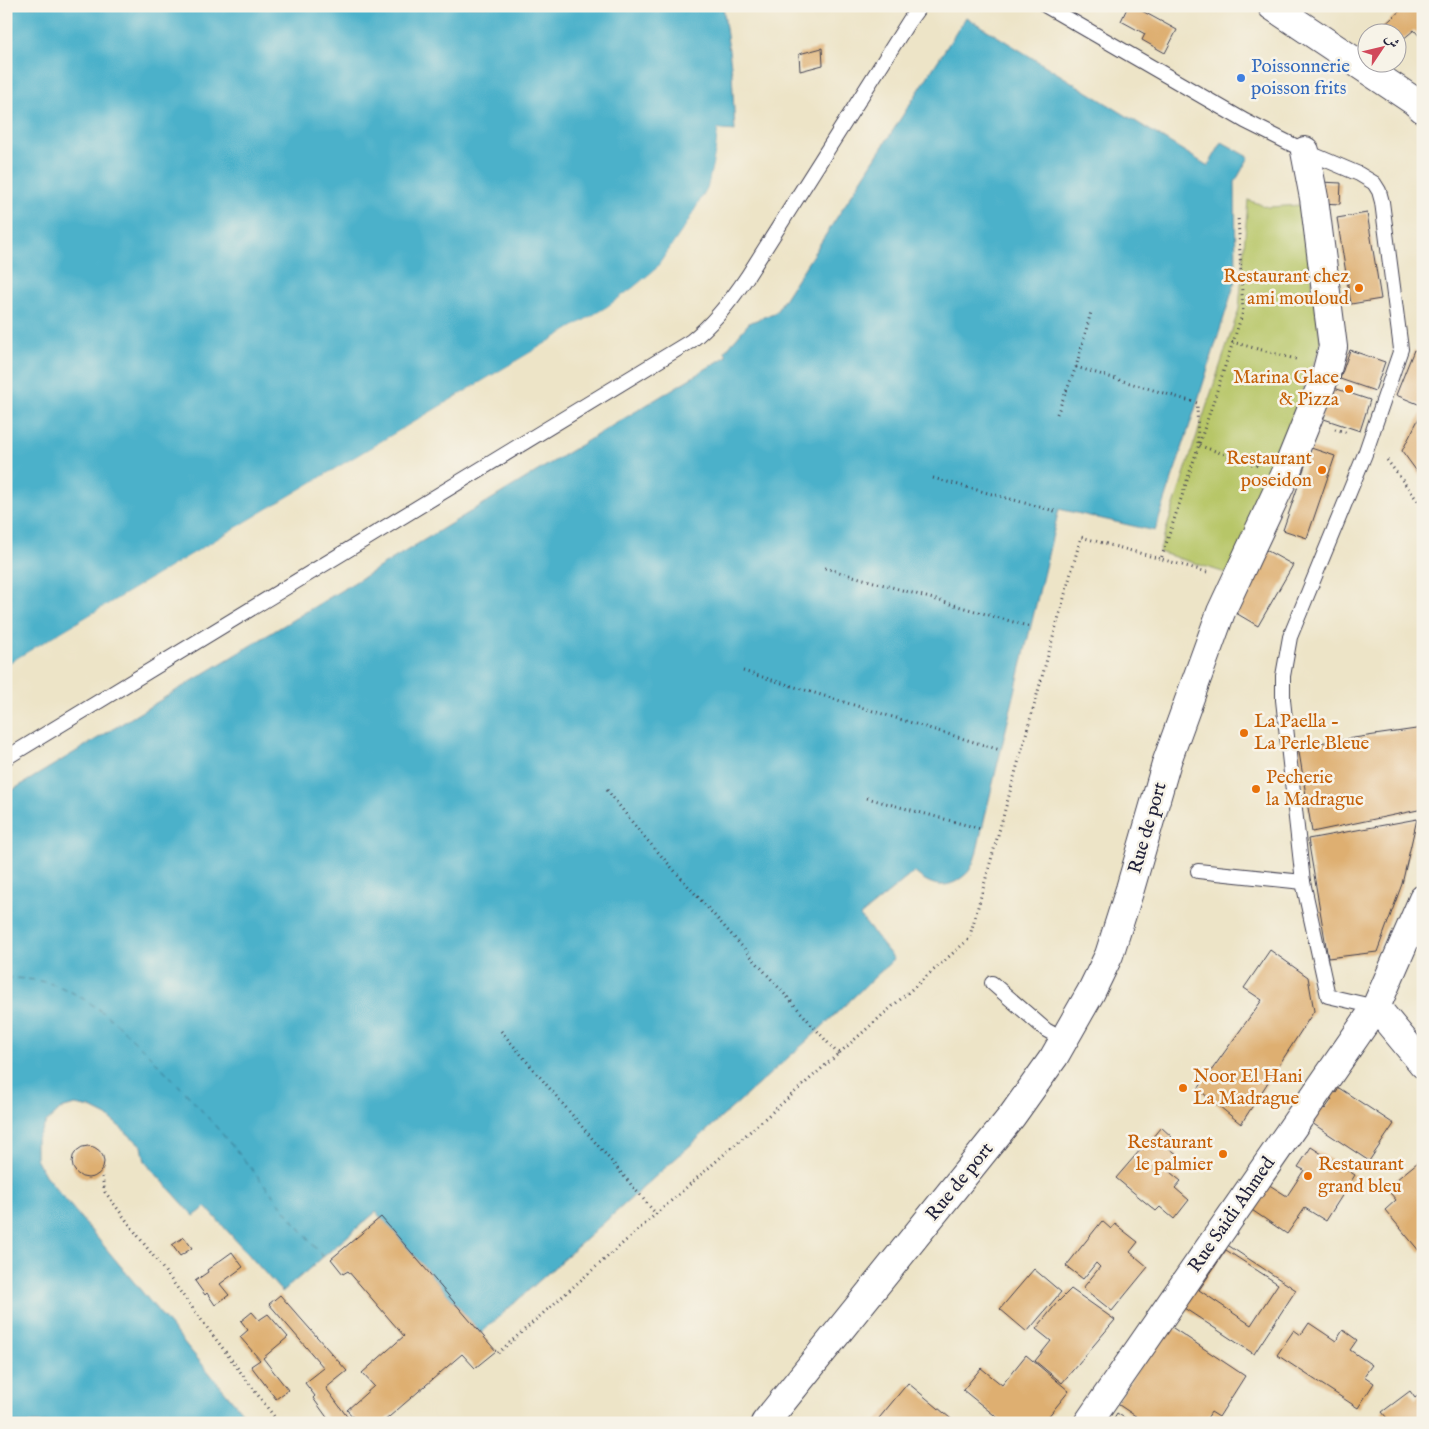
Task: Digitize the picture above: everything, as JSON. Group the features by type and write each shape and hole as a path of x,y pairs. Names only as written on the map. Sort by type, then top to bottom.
{"street":[{"path":"1272,6 1414,101 1423,109"},
{"name":"Rue de port","path":"765,1423 1006,1124 1054,1057 1091,992 1111,947 1167,761 1221,612 1285,476 1326,374 1333,347 1306,151"},
{"name":"Rue Saidi Ahmed","path":"1088,1423 1376,1007 1423,899"},
{"path":"1376,1007 1423,1064"}],"lane":[{"path":"6,758 692,340 706,329 736,294 909,20 920,6"},
{"path":"1046,6 1245,121 1359,174 1374,183 1379,191 1401,349 1369,444 1290,637 1283,676 1283,700 1303,882 1328,996 1376,1007"},
{"path":"1198,871 1303,882"},
{"path":"992,983 1046,1030 1064,1040"}],"path":[{"path":"1161,559 1242,312 1238,216"},
{"path":"1057,414 1076,367 1090,312"},
{"path":"1232,342 1308,362 1326,374"},
{"path":"1076,367 1197,403 1198,445"},
{"path":"1308,420 1369,444 1387,460 1423,508"},
{"path":"1198,445 1285,476"},
{"path":"933,478 1058,512"},
{"path":"498,1353 969,939 1081,537 1212,574"},
{"path":"825,568 1031,627"},
{"path":"743,671 1000,750"},
{"path":"607,790 640,832 838,1054"},
{"path":"868,798 981,829"},
{"path":"501,1031 656,1214"},
{"path":"102,1177 105,1192 279,1423"}],"green space":[{"path":"1248,200 1268,207 1301,205 1321,344 1232,575 1159,552 1239,309"}],"water":[{"path":"6,6 723,6 732,73 735,131 718,130 708,187 687,224 656,269 633,288 607,307 6,665"},
{"path":"966,17 1208,166 1222,142 1249,157 1235,182 1236,279 1155,531 1059,509 978,848 969,871 957,881 945,885 929,882 914,872 860,916 894,959 809,1039 481,1333 376,1212 282,1292 206,1207 194,1216 145,1162 142,1146 107,1116 91,1108 75,1105 61,1109 46,1123 36,1140 36,1158 45,1175 251,1423 6,1423 6,794 727,356 725,351 749,323 776,312"}],"pier":[{"path":"718,130 737,132 735,134 720,133 719,150 710,189 689,226 658,270 634,290 608,309 6,667 6,665 607,307 633,288 656,269 687,224 708,187"}],"building":[{"path":"1128,6 1133,6 1177,30 1165,53 1142,40 1145,34 1121,21"},
{"path":"1405,6 1423,6 1423,40 1414,30 1406,37 1406,22 1388,22"},
{"path":"822,48 823,65 800,71 799,54"},
{"path":"1320,182 1341,183 1340,204 1320,203"},
{"path":"1367,213 1381,299 1351,304 1337,218"},
{"path":"1350,350 1385,362 1375,391 1340,379"},
{"path":"1414,350 1423,354 1423,406 1396,395"},
{"path":"1331,387 1370,400 1360,431 1321,418"},
{"path":"1421,414 1423,414 1423,476 1421,477 1402,451"},
{"path":"1311,448 1335,456 1307,538 1283,530"},
{"path":"1264,549 1293,565 1258,626 1229,609"},
{"path":"1423,728 1423,809 1312,832 1298,746"},
{"path":"1417,819 1402,884 1377,952 1328,958 1308,839"},
{"path":"1270,950 1308,977 1314,1011 1241,1124 1198,1089 1262,1000 1244,988"},
{"path":"1339,1088 1394,1124 1369,1161 1309,1121 1320,1105 1325,1109 1332,1099 1328,1097 1332,1090 1336,1093"},
{"path":"1161,1127 1172,1137 1165,1145 1178,1155 1166,1169 1181,1181 1175,1188 1189,1200 1174,1219 1160,1207 1156,1211 1116,1178"},
{"path":"88,1146 94,1147 99,1151 103,1156 103,1168 99,1173 94,1177 88,1178 82,1177 77,1173 73,1168 72,1162 73,1156 77,1151 82,1147"},
{"path":"1311,1147 1355,1175 1326,1221 1305,1208 1287,1234 1246,1206 1263,1181 1287,1196 1304,1170 1298,1167"},
{"path":"1423,1158 1423,1250 1420,1252 1385,1210 1396,1200 1386,1188"},
{"path":"381,1217 496,1351 475,1368 462,1354 382,1423 358,1423 347,1410 374,1386 362,1373 404,1336 348,1271 343,1274 331,1259"},
{"path":"1102,1221 1111,1229 1115,1224 1138,1242 1130,1252 1148,1267 1112,1311 1083,1288 1100,1267 1096,1263 1083,1279 1066,1266"},
{"path":"184,1237 192,1248 180,1256 172,1245"},
{"path":"1223,1242 1296,1290 1254,1354 1181,1306","holes":["1226,1250 1278,1284 1251,1325 1199,1290"]},
{"path":"232,1252 243,1267 220,1284 229,1295 215,1305 207,1293 205,1295 195,1281"},
{"path":"1034,1269 1061,1292 1027,1332 1000,1309"},
{"path":"1071,1289 1115,1320 1062,1383 1035,1361 1051,1341 1036,1329"},
{"path":"280,1295 347,1371 326,1388 350,1423 331,1423 313,1398 315,1396 305,1383 324,1368 269,1304"},
{"path":"252,1312 259,1320 268,1314 288,1337 263,1358 288,1390 276,1399 251,1366 260,1360 240,1337 248,1330 241,1321"},
{"path":"1309,1323 1336,1341 1343,1330 1357,1340 1350,1350 1372,1365 1364,1376 1374,1383 1358,1408 1277,1355 1294,1330 1301,1335"},
{"path":"1167,1324 1245,1376 1219,1417 1211,1412 1204,1423 1146,1423 1116,1403"},
{"path":"1026,1355 1069,1391 1043,1423 1004,1423 963,1390 981,1368 1002,1385"},
{"path":"908,1383 956,1423 875,1423"},
{"path":"1410,1391 1415,1398 1423,1392 1423,1423 1397,1423 1396,1421 1391,1423 1382,1412"},
{"path":"1117,1413 1132,1423 1111,1423"}],"ferry route":[{"path":"6,978 19,978 58,986 84,999 118,1025 195,1103 323,1257"}],"place":[{"name":"Poissonnerie poisson frits","path":"1241,78"},
{"name":"Restaurant chez ami mouloud","path":"1359,288"},
{"name":"Marina Glace & Pizza","path":"1349,389"},
{"name":"Restaurant poseidon","path":"1322,470"},
{"name":"La Paella - La Perle Bleue","path":"1244,733"},
{"name":"Pecherie la Madrague","path":"1256,789"},
{"name":"Noor El Hani La Madrague","path":"1183,1088"},
{"name":"Restaurant le palmier","path":"1223,1154"},
{"name":"Restaurant grand bleu","path":"1308,1176"}]}
